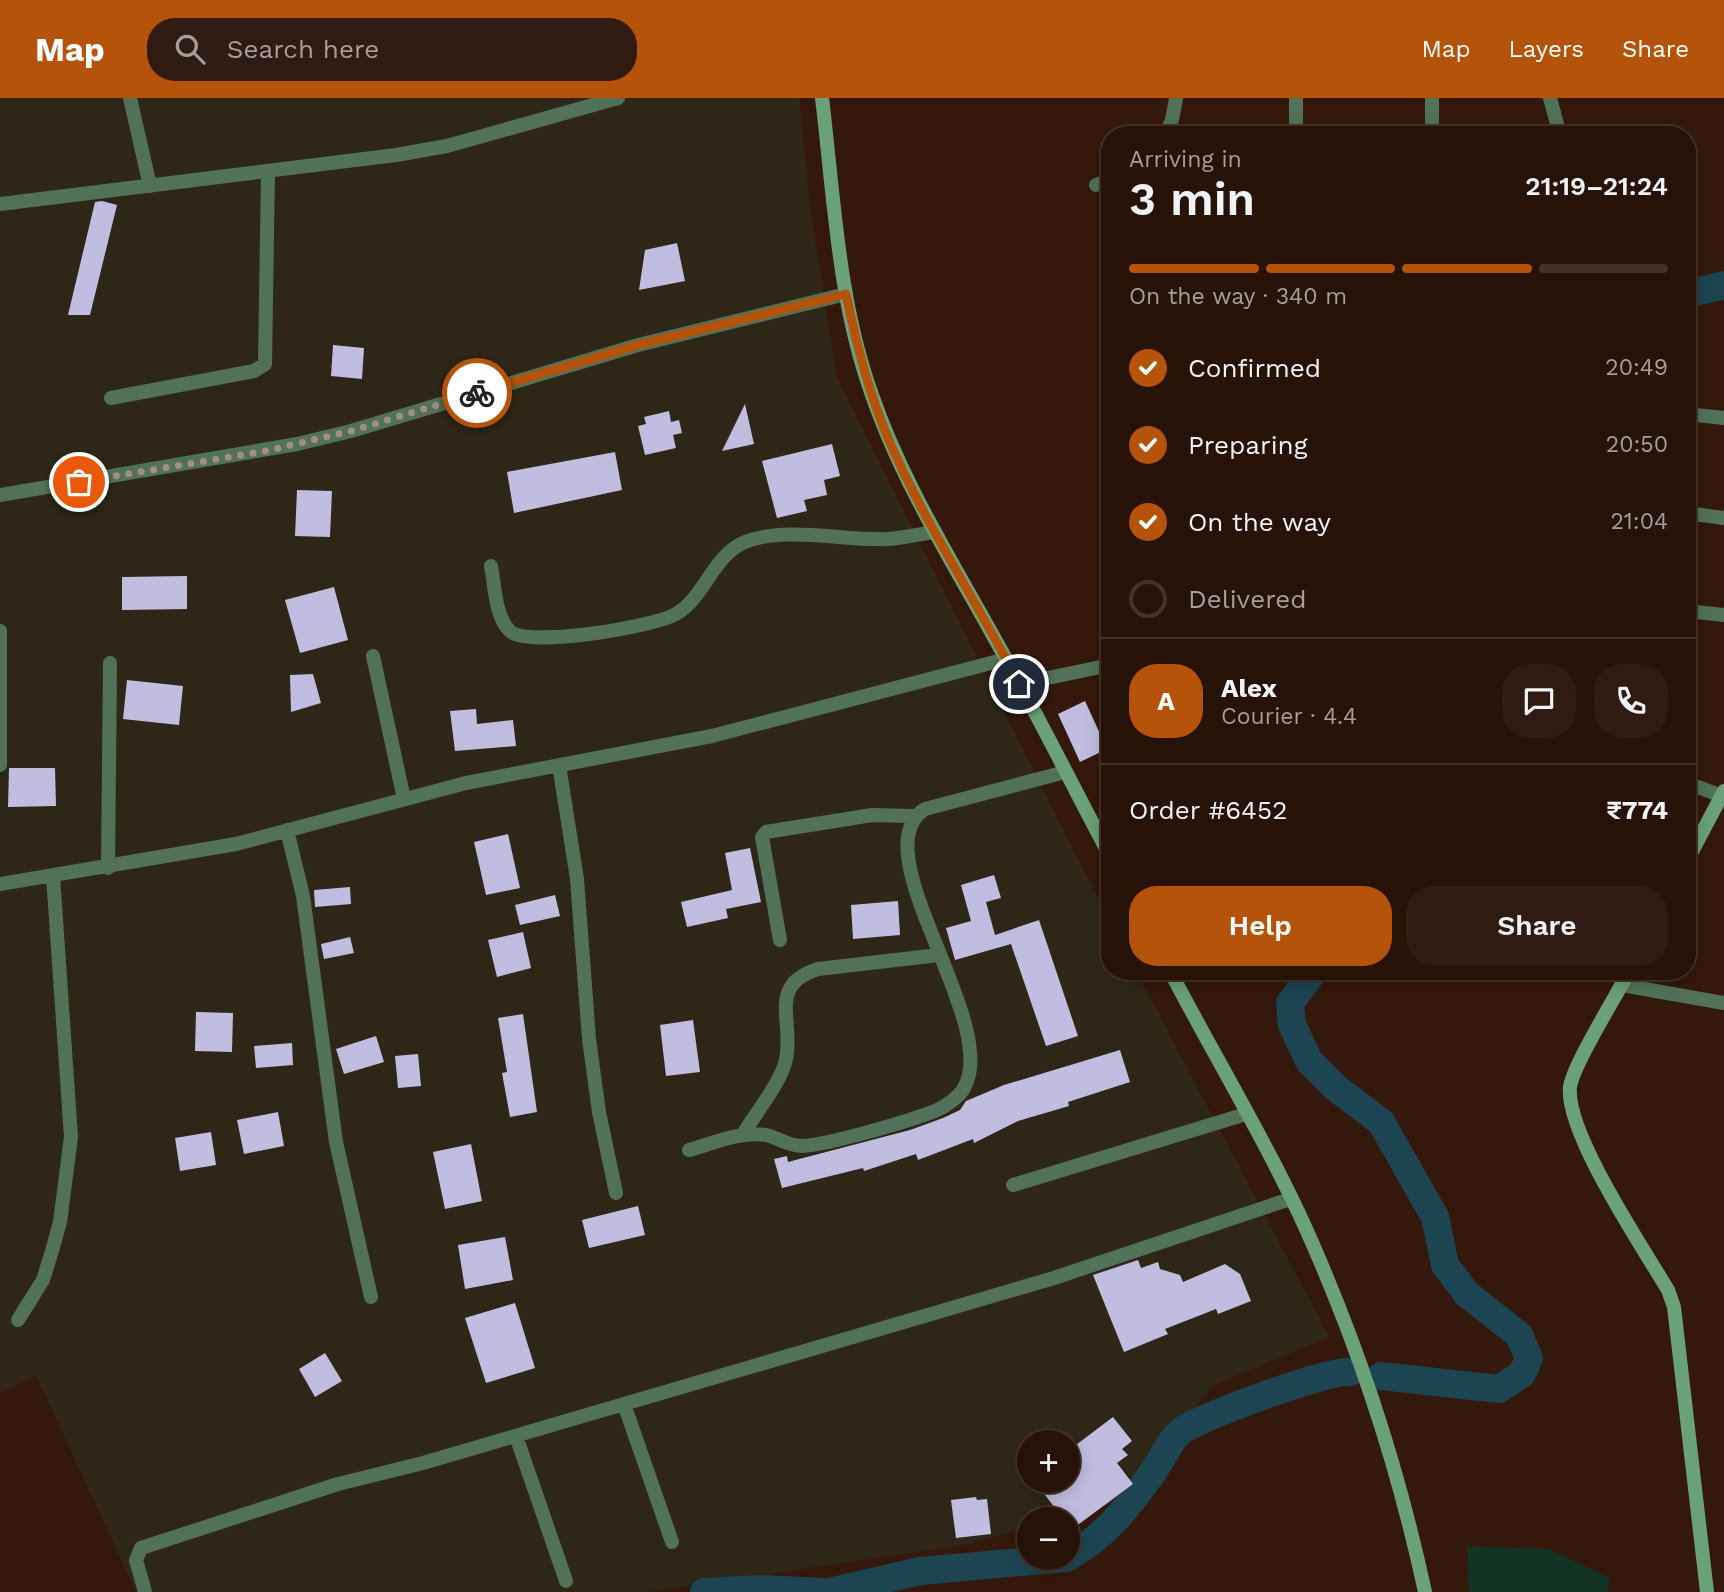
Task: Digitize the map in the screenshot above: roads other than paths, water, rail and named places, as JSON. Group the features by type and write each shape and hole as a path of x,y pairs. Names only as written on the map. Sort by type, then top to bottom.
{"main road":[{"path":"822,98 846,294 856,345 871,394 888,439 935,532 1101,839"},
{"path":"1696,844 1723,793"},
{"path":"1175,980 1316,1251 1357,1352 1383,1430 1425,1592"},
{"path":"1624,980 1573,1077 1571,1100 1593,1163 1668,1290 1674,1307 1707,1592"}],"street":[{"path":"130,98 150,186"},
{"path":"0,204 447,146 618,98"},
{"path":"1169,126 1176,98"},
{"path":"1296,98 1296,126"},
{"path":"1432,98 1432,126"},
{"path":"1550,98 1558,126"},
{"path":"111,398 254,371 265,364 268,171"},
{"path":"0,495 266,451 310,441 638,345 846,294"},
{"path":"1696,415 1724,418"},
{"path":"1696,514 1724,518"},
{"path":"491,566 501,619 511,633 527,638 613,631 654,622 675,614 689,603 728,552 755,538 888,539 935,532"},
{"path":"1696,612 1724,615"},
{"path":"0,631 0,765"},
{"path":"373,656 404,799"},
{"path":"0,884 108,868 236,844 404,799 559,765 712,736 1006,659"},
{"path":"108,868 110,663"},
{"path":"1019,684 1101,667"},
{"path":"559,765 577,879 594,1076 617,1193"},
{"path":"779,940 763,855 762,837 766,832 872,815 913,816 925,809 1065,772"},
{"path":"1696,786 1723,793"},
{"path":"689,1150 743,1134 770,1136 801,1146 822,1143 936,1110 964,1090 970,1073 969,1042 909,864 907,835 913,816"},
{"path":"287,830 303,896 336,1142 371,1297"},
{"path":"18,1320 43,1280 52,1251 60,1222 71,1137 52,876"},
{"path":"743,1134 786,1058 786,995 791,984 801,974 818,969 939,955"},
{"path":"1622,985 1724,1003"},
{"path":"1013,1185 1245,1114"},
{"path":"145,1592 136,1560 141,1548 338,1485 516,1436 1054,1278 1290,1199"},
{"path":"624,1404 672,1542"},
{"path":"516,1436 566,1581"}],"waterway":[{"path":"1696,292 1724,285"},
{"path":"1307,980 1290,1003 1292,1025 1309,1061 1336,1088 1381,1122 1435,1217 1445,1265 1467,1294 1519,1335 1529,1358 1522,1374 1499,1389 1381,1376"},
{"path":"1080,1550 1094,1540 1125,1509 1180,1432 1211,1416 1264,1396 1316,1378 1350,1372"},
{"path":"830,1592 920,1571 1017,1562"},
{"path":"704,1592 762,1589 823,1592"}]}
